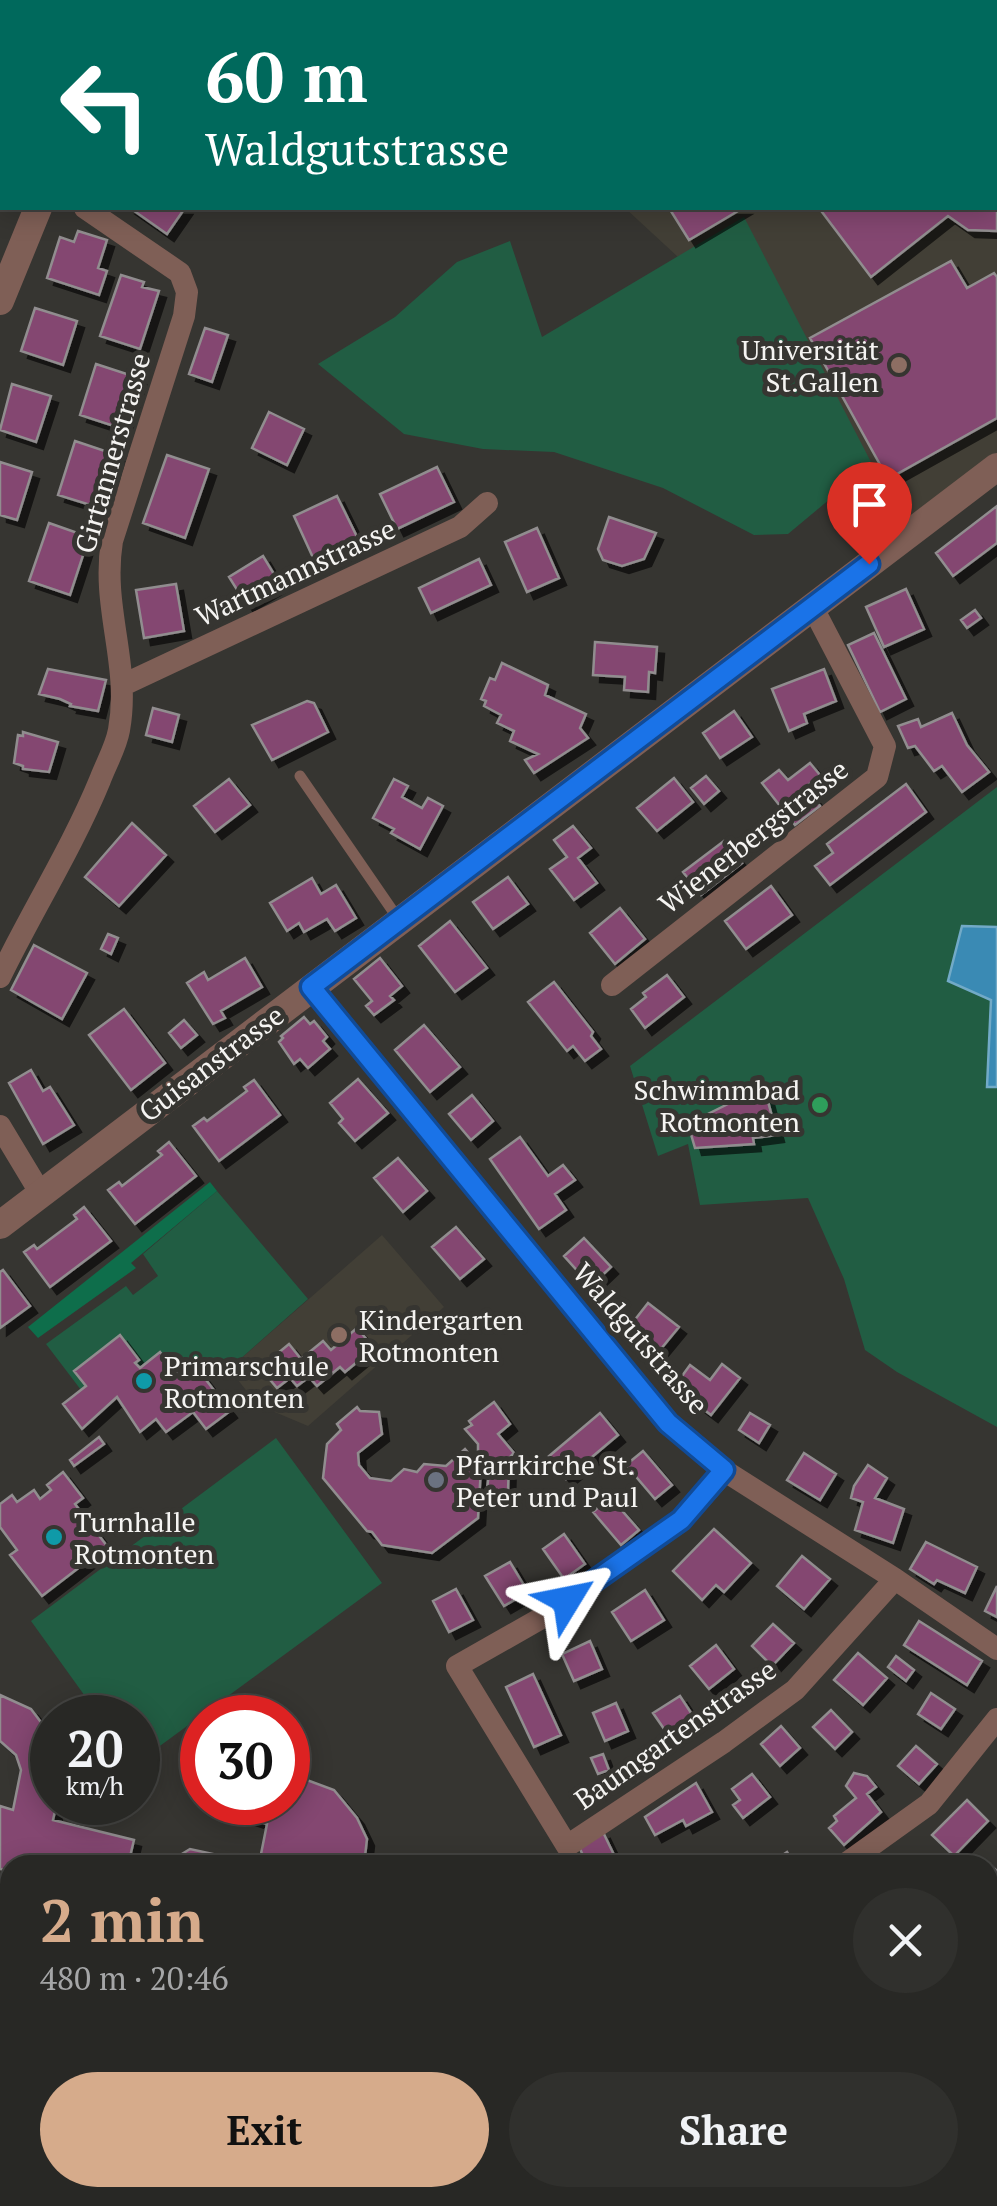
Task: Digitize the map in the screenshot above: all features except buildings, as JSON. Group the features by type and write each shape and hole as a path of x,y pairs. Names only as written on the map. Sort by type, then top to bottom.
{"street":[{"path":"0,301 37,210"},
{"name":"Girtannerstrasse","path":"0,978 32,911 83,821 119,733 123,686 110,609 110,552 184,316 187,292 180,273 89,210"},
{"name":"Guisanstrasse","path":"0,1225 997,467"},
{"name":"Wartmannstrasse","path":"123,686 460,527 486,503"},
{"name":"Wienerbergstrasse","path":"612,985 878,777 886,746 814,608"},
{"name":"Waldgutstrasse","path":"311,987 668,1423 724,1470 997,1649"},
{"path":"0,1126 41,1194"},
{"name":"Baumgartenstrasse","path":"724,1470 681,1520 538,1620 457,1666 566,1846 724,1742 795,1690 895,1579"},
{"path":"858,1855 930,1804 997,1719"}],"lane":[{"path":"300,776 399,920"}],"shaded area":[{"name":"Universität St.Gallen","path":"627,210 997,210 997,461 896,545 733,235 691,269"},
{"name":"Kindergarten Rotmonten","path":"382,1235 444,1307 308,1426 258,1405 229,1369"}],"green space":[{"path":"744,217 872,464 788,534 754,535 663,488 554,452 483,449 404,434 318,364 395,317 457,262 510,241 542,337"},
{"name":"Schwimmbad Rotmonten","path":"997,787 997,1427 865,1350 844,1279 808,1198 700,1205 688,1144 658,1156 630,1066"},
{"path":"210,1182 217,1191 131,1263 136,1268 38,1338 28,1327"},
{"path":"217,1191 308,1299 229,1369 220,1358 191,1374 140,1368 135,1363 139,1359 120,1335 74,1370 86,1386 81,1390 46,1344 126,1286 133,1295 158,1276 143,1254"},
{"path":"276,1438 382,1583 229,1695 180,1695 180,1731 160,1746 160,1695 84,1695 31,1621"}],"water":[{"path":"962,926 997,927 997,1087 987,1087 991,1000 948,981"}],"place":[{"name":"Universität St.Gallen","path":"899,365"},
{"name":"Schwimmbad Rotmonten","path":"820,1105"},
{"name":"Kindergarten Rotmonten","path":"339,1335"},
{"name":"Primarschule Rotmonten","path":"144,1381"},
{"name":"Pfarrkirche St. Peter und Paul","path":"436,1480"},
{"name":"Turnhalle Rotmonten","path":"54,1537"}],"route":[{"path":"567,1600 681,1520 724,1470 668,1423 311,987 869,564"}]}
